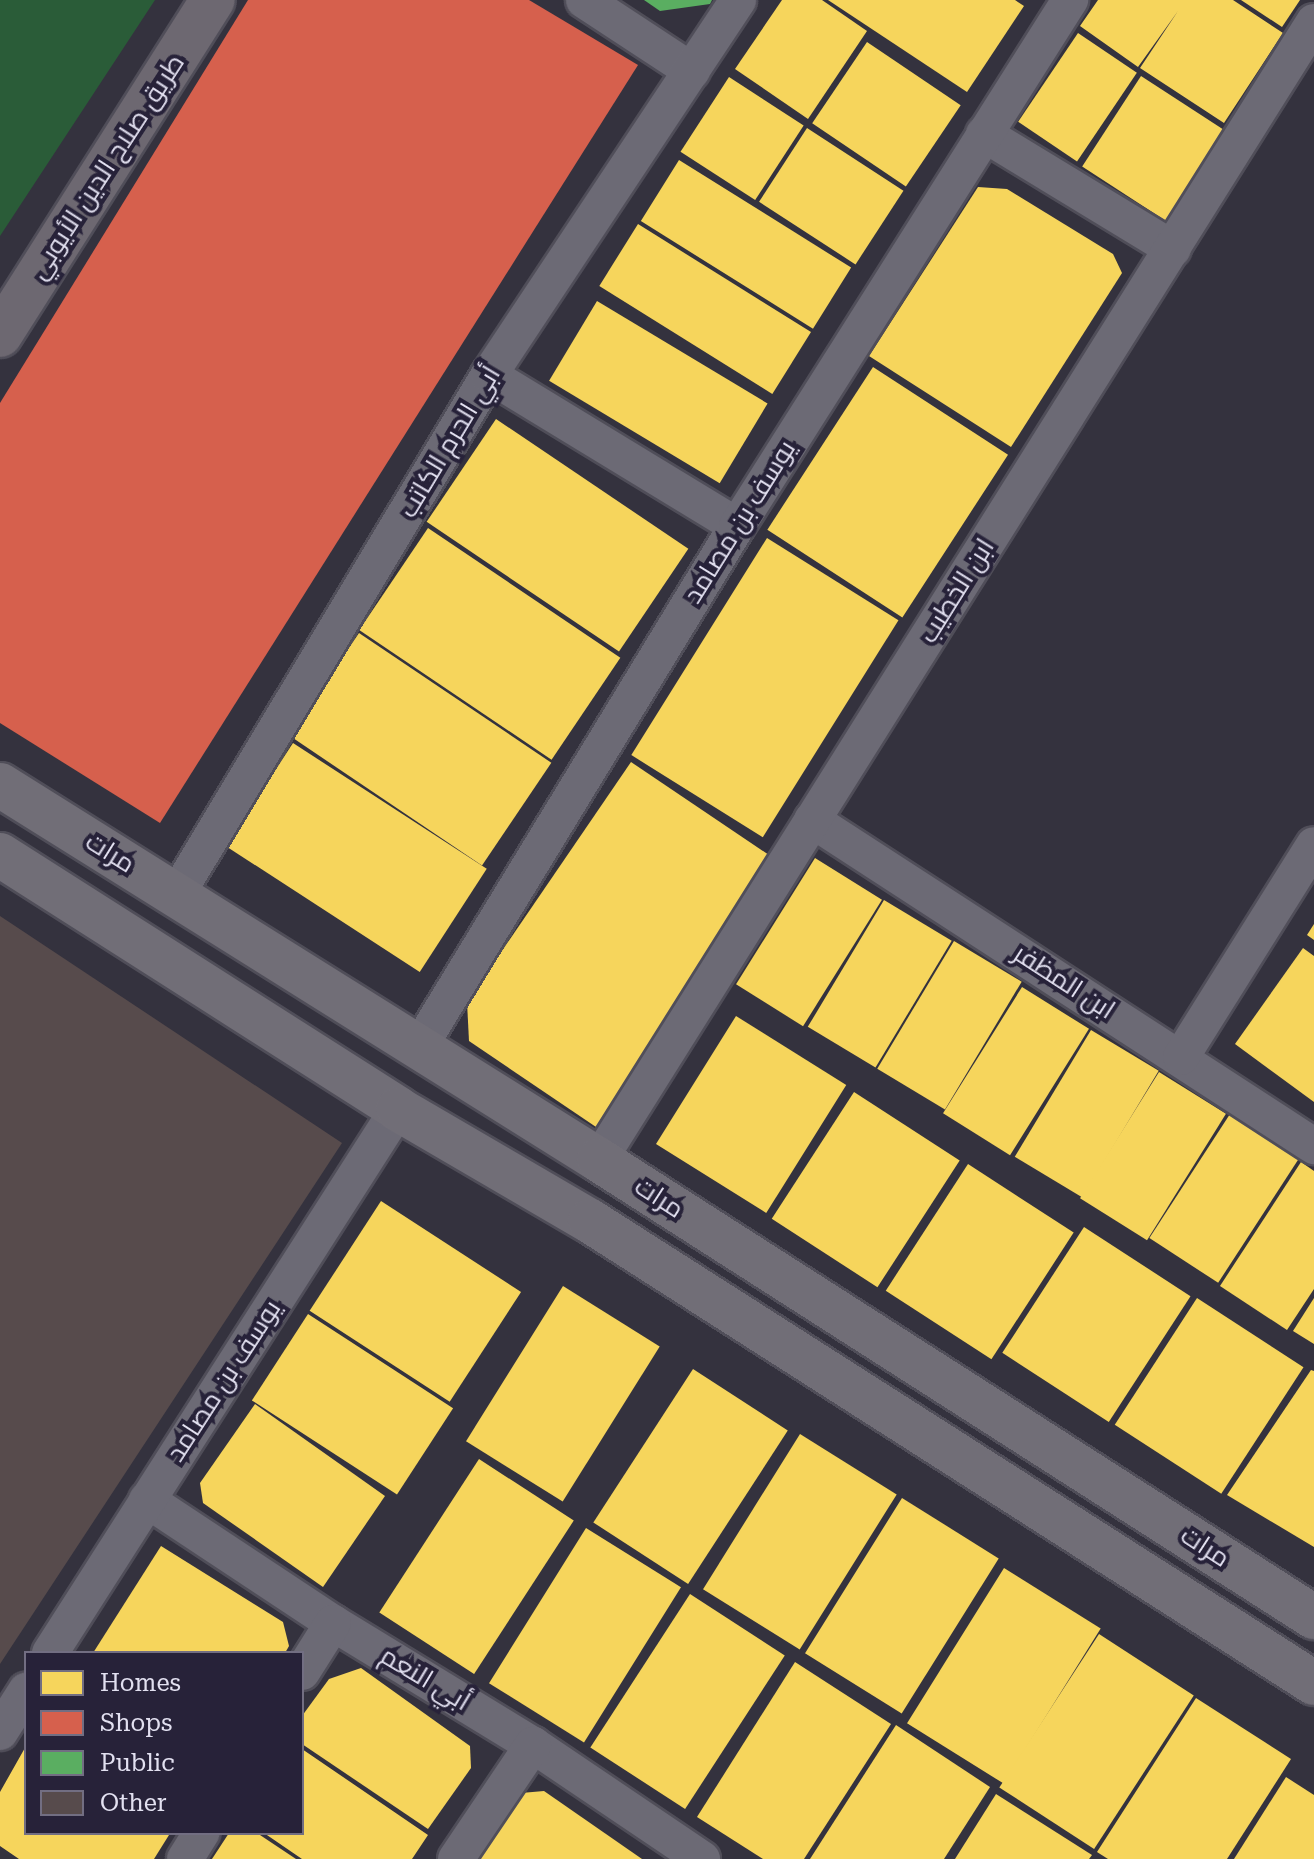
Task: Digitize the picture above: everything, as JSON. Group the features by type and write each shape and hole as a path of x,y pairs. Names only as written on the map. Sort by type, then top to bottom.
{"main road":[{"name":"طريق صلاح الدين الأيوبي","path":"0,335 213,0"}],"street":[{"path":"584,0 692,71"},
{"name":"أبي الحرم الكاتب","path":"177,894 489,375 738,0"},
{"name":"يوسف بن مصامد","path":"418,1049 737,526 1070,0"},
{"name":"ابن الخطيب","path":"599,1160 1314,22"},
{"path":"984,134 1173,249"},
{"path":"489,375 737,526"},
{"name":"مرات","path":"0,785 599,1160 1314,1617"},
{"name":"ابن المظفر","path":"812,820 1314,1146"},
{"path":"1181,1057 1314,845"},
{"path":"0,855 398,1109 590,1221 1314,1683"},
{"name":"يوسف بن مصامد","path":"51,1651 398,1109"},
{"name":"أبي النعم","path":"147,1500 333,1623 533,1745 702,1859"},
{"path":"304,1669 333,1623"},
{"path":"0,1732 24,1694"},
{"path":"456,1859 533,1745"},
{"path":"185,1859 200,1835"}],"green space":[{"path":"0,0 155,0 0,236"}],"building: Homes":[{"path":"782,0 822,0 867,31 808,119 735,69"},
{"path":"828,0 1015,0 1024,6 967,92"},
{"path":"1098,0 1233,0 1283,33 1224,123 1140,68 1178,11 1138,67 1080,26"},
{"path":"1241,0 1300,0 1282,27"},
{"path":"1078,33 1137,73 1077,161 1018,122"},
{"path":"867,42 961,105 906,186 812,123"},
{"path":"1141,76 1225,130 1166,221 1082,167"},
{"path":"729,77 804,125 755,200 681,152"},
{"path":"807,128 903,191 856,264 759,202"},
{"path":"679,160 851,268 813,329 641,221"},
{"path":"978,187 1007,189 1113,254 1122,273 1011,447 869,356"},
{"path":"638,224 811,332 772,394 599,286"},
{"path":"597,301 768,403 720,483 549,381"},
{"path":"873,367 1008,455 902,617 767,530"},
{"path":"496,419 688,549 619,652 427,522"},
{"path":"428,528 620,658 552,760 359,630"},
{"path":"767,538 898,620 763,837 631,755"},
{"path":"359,633 551,763 482,866 290,736"},
{"path":"293,743 487,869 420,972 226,846"},
{"path":"631,762 769,855 599,1129 469,1041 467,1002"},
{"path":"815,858 882,900 803,1026 736,984"},
{"path":"884,900 952,941 875,1068 808,1027"},
{"path":"1314,924 1314,940 1307,935"},
{"path":"954,941 1022,982 945,1109 877,1069"},
{"path":"1303,948 1314,956 1314,1102 1235,1044"},
{"path":"1022,987 1089,1029 1010,1155 943,1113"},
{"path":"736,1016 846,1085 766,1213 656,1144"},
{"path":"1091,1030 1159,1071 1082,1198 1015,1157"},
{"path":"1159,1072 1226,1114 1147,1240 1080,1198"},
{"path":"854,1092 960,1161 877,1287 772,1219"},
{"path":"1230,1114 1299,1159 1218,1283 1149,1238"},
{"path":"1301,1162 1314,1171 1314,1289 1287,1330 1220,1286"},
{"path":"968,1164 1074,1233 991,1359 886,1291"},
{"path":"381,1201 521,1292 450,1402 310,1311"},
{"path":"1084,1227 1191,1296 1109,1422 1002,1353"},
{"path":"563,1286 660,1346 563,1502 466,1441"},
{"path":"1197,1298 1304,1367 1221,1494 1115,1425"},
{"path":"1314,1298 1314,1344 1293,1331"},
{"path":"308,1314 453,1408 397,1495 252,1400"},
{"path":"693,1369 788,1431 688,1584 593,1522"},
{"path":"1311,1370 1314,1371 1314,1547 1227,1495"},
{"path":"255,1404 385,1496 323,1587 203,1503 200,1483"},
{"path":"800,1434 897,1494 800,1650 703,1589"},
{"path":"479,1459 574,1521 474,1674 379,1612"},
{"path":"902,1498 999,1558 902,1714 805,1653"},
{"path":"586,1528 681,1587 584,1743 489,1683"},
{"path":"161,1546 283,1622 289,1646 286,1651 94,1651"},
{"path":"1004,1568 1101,1628 1004,1784 907,1723"},
{"path":"690,1594 785,1656 685,1809 590,1747"},
{"path":"1099,1634 1194,1696 1094,1849 999,1787"},
{"path":"795,1662 891,1724 804,1859 763,1859 697,1817"},
{"path":"361,1668 470,1746 471,1768 428,1829 304,1745 304,1713 329,1679"},
{"path":"1196,1698 1291,1759 1227,1859 1108,1859 1097,1852"},
{"path":"896,1725 990,1787 944,1859 810,1859"},
{"path":"24,1750 24,1835 169,1835 154,1859 19,1859 0,1846 0,1792"},
{"path":"304,1750 428,1835 412,1859 302,1859 267,1835 304,1835"},
{"path":"1286,1777 1314,1795 1314,1859 1234,1859"},
{"path":"544,1791 642,1859 477,1859 521,1793"},
{"path":"996,1794 1092,1855 1089,1859 955,1859"},
{"path":"228,1835 260,1835 296,1859 212,1859"}],"building: Shops":[{"path":"248,0 529,0 638,65 160,823 0,723 0,403"}],"building: Public":[{"path":"644,0 712,0 710,4 660,11"}],"building: Other":[{"path":"0,916 342,1143 0,1664"}]}
